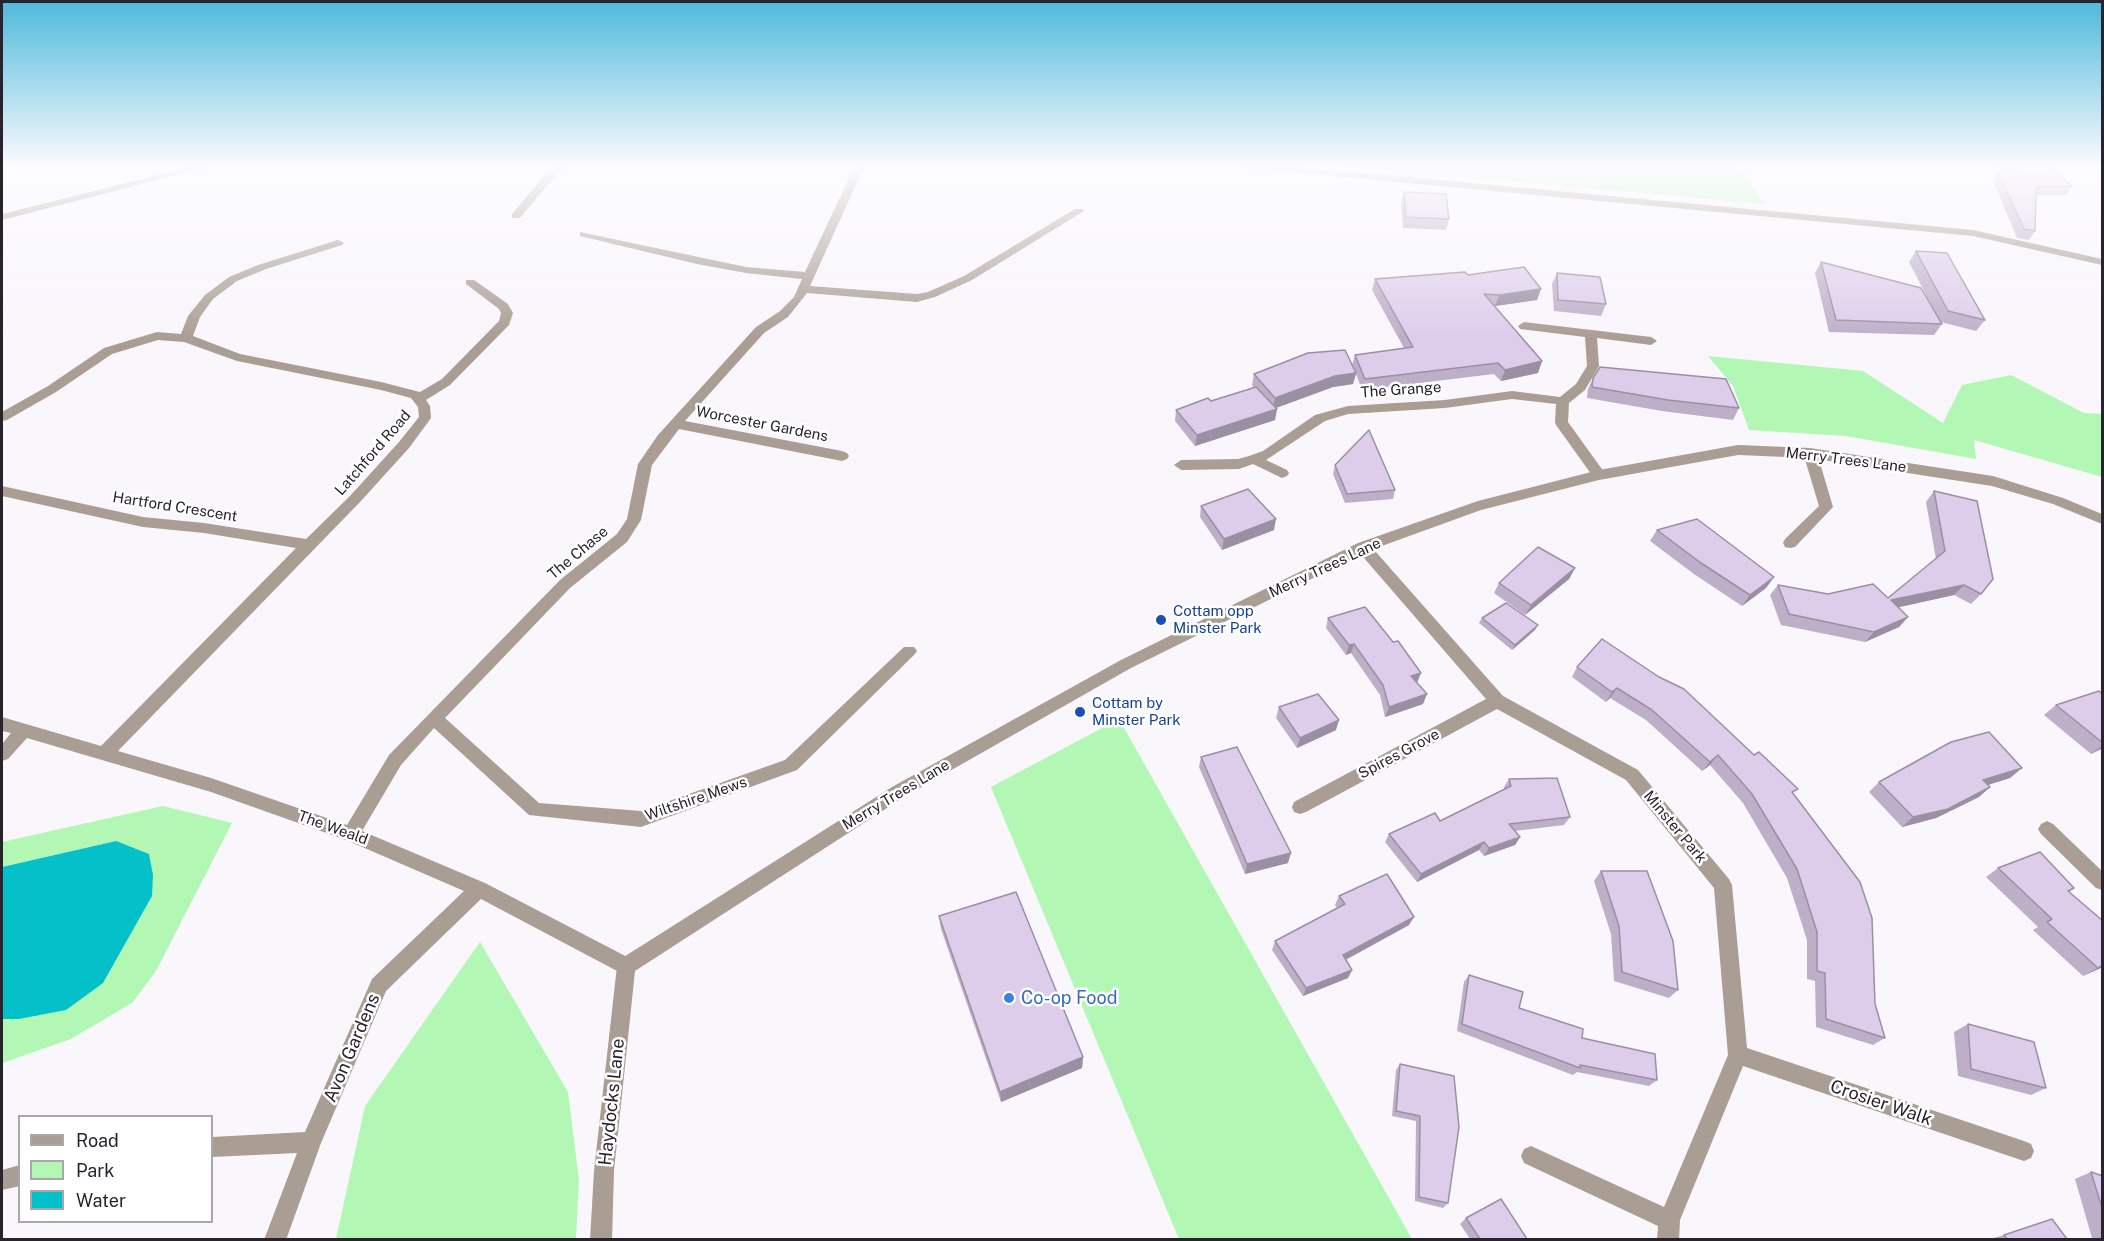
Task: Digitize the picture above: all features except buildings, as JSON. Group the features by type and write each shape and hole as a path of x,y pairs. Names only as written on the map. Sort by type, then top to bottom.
{"street":[{"name":"The Chase","path":"351,834 395,760 565,584 622,538 634,520 645,464 676,424 760,330 784,314 803,289 834,223"},
{"path":"803,289 917,298 931,295 968,278 1059,223"},
{"path":"1865,223 1973,233 2103,262"},
{"path":"584,234 707,263 746,270 810,276"},
{"path":"2,417 52,389 108,351 157,336 186,338 194,316 209,297 233,279 262,267 338,243"},
{"path":"418,399 446,382 505,322 507,313 504,307 470,282"},
{"path":"1524,326 1651,340"},
{"path":"1591,335 1593,366 1581,387 1563,401 1561,422 1599,475"},
{"name":"Latchford Road","path":"104,754 390,461 425,418 424,406 414,395 381,386 237,357 186,338"},
{"name":"The Grange","path":"1181,465 1239,464 1268,454 1320,418 1348,410 1445,404 1512,395 1563,401"},
{"name":"Worcester Gardens","path":"676,424 842,456"},
{"name":"Merry Trees Lane","path":"627,966 898,792 1126,664 1363,547 1478,506 1599,475 1738,450 1810,453 1993,481 2058,501 2103,519"},
{"path":"1790,543 1826,507 1810,453"},
{"path":"1254,459 1282,473"},
{"name":"Hartford Crescent","path":"2,491 143,522 204,528 309,545"},
{"name":"Minster Park","path":"1363,547 1497,701 1632,775 1723,885 1737,1055 1668,1230 1531,1156"},
{"name":"Wiltshire Mews","path":"434,718 535,810 641,819 791,765 909,651"},
{"name":"Spires Grove","path":"1300,807 1497,701"},
{"name":"The Weald","path":"2,724 211,785 351,834 479,889 627,966"},
{"path":"2,754 24,731"},
{"path":"2047,829 2103,882"},
{"name":"Avon Gardens","path":"275,1239 311,1142 380,985 479,889"},
{"name":"Haydocks Lane","path":"601,1239 604,1171 627,966"},
{"name":"Crosier Walk","path":"1737,1055 2024,1151"},
{"path":"213,1147 311,1142"},
{"path":"2,1180 18,1175"}],"green space":[{"path":"1708,356 1863,371 1943,423 1962,385 2011,375 2084,413 2102,414 2102,477 1974,440 1976,459 1846,436 1749,430 1733,386"},
{"path":"1119,719 1412,1239 1179,1239 991,787"},
{"path":"163,806 232,823 156,971 132,1003 71,1039 2,1063 2,1019 19,1019 116,841 2,867 2,842"},
{"path":"480,942 568,1092 579,1180 576,1239 336,1239 365,1106"}],"water":[{"path":"116,841 149,854 153,875 152,896 103,983 66,1010 19,1019 2,1019 2,867"}],"place":[{"name":"Cottam opp Minster Park","path":"1161,620"},
{"name":"Cottam by Minster Park","path":"1080,712"},
{"name":"Co-op Food","path":"1009,998"}]}
